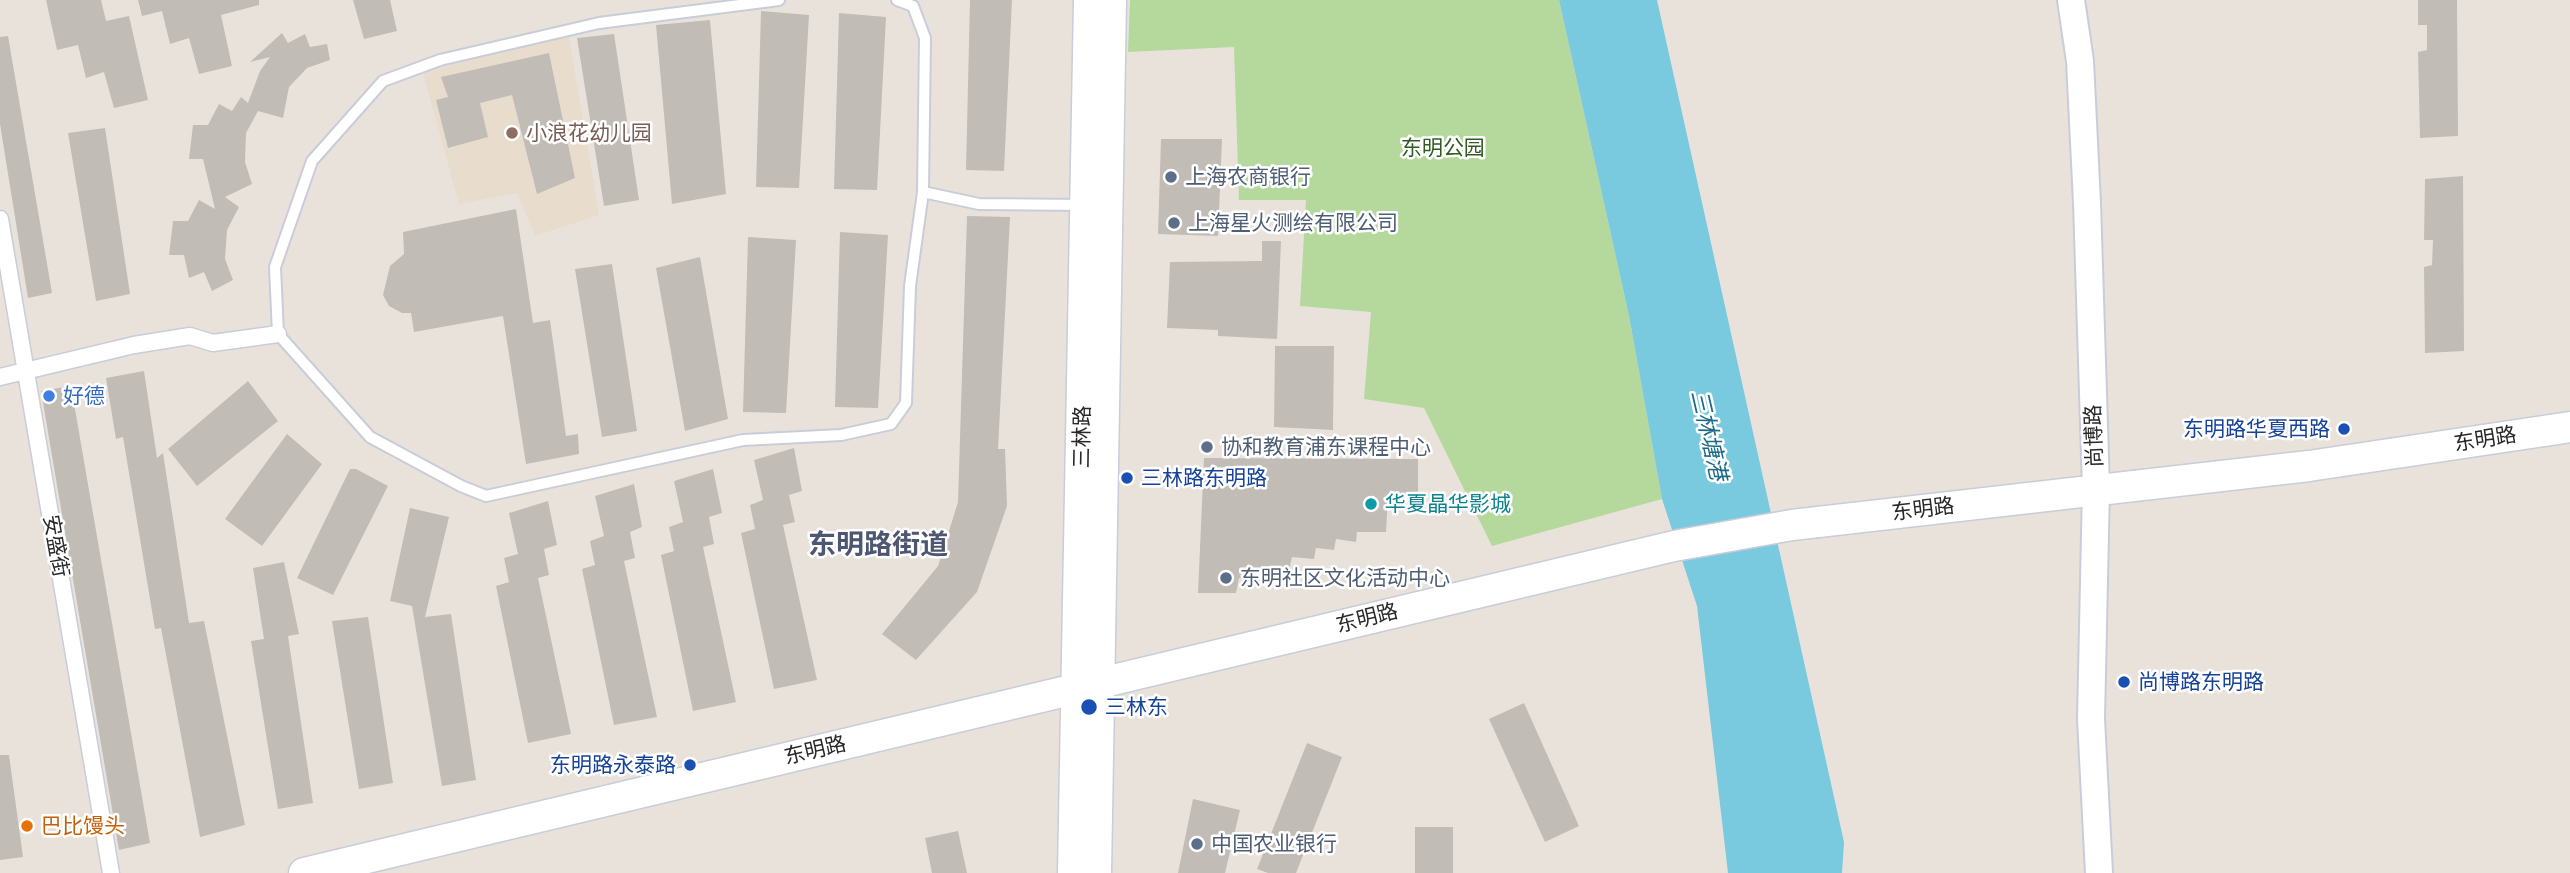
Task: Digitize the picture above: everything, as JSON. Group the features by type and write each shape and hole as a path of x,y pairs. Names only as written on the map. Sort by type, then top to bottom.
{"main road":[{"name":"三林路","path":"1089,0 1088,685 1096,873"},
{"name":"三林路","path":"1073,873 1088,685 1111,0"},
{"name":"东明路","path":"304,873 1674,546 1792,525 2096,488 2309,466 2570,426"}],"street":[{"name":"尚博路","path":"2071,0 2080,61 2096,488 2091,719 2099,873"},
{"name":"安盛街","path":"0,219 111,873"},
{"path":"0,377 134,345 190,336 213,343 278,334"}],"lane":[{"path":"779,0 599,23 440,60 383,81 312,161 275,267 278,334 370,437 461,486 486,496 743,440 841,435 891,424 906,402 910,286 923,192 925,38 913,6 897,0"},
{"path":"923,192 979,204 1087,205"}],"shaded area":[{"name":"小浪花幼儿园","path":"569,37 599,215 535,236 517,193 459,204 423,73"}],"green space":[{"name":"东明公园","path":"1130,0 1559,0 1629,316 1662,499 1492,546 1424,408 1364,399 1371,312 1300,306 1306,200 1239,200 1234,47 1128,52"}],"water":[{"name":"三林塘港","path":"1559,0 1657,0 1844,842 1842,873 1728,873 1697,606 1662,499 1629,316"}],"building":[{"path":"46,0 101,0 106,21 129,16 148,100 114,108 104,72 86,78 78,45 57,50"},
{"path":"138,0 259,0 259,5 221,15 232,66 199,74 189,38 170,44 162,11 142,16"},
{"path":"353,0 390,0 397,31 364,39"},
{"path":"970,0 1012,0 1004,171 966,170"},
{"path":"2418,0 2457,0 2458,136 2420,138 2418,52 2427,50 2427,25 2418,25"},
{"path":"761,11 809,15 799,188 756,187"},
{"path":"839,13 886,17 877,190 834,189"},
{"path":"710,20 726,194 672,204 656,25"},
{"path":"282,33 288,43 305,34 310,47 327,44 330,60 307,68 289,87 283,118 258,111 246,133 245,162 252,184 225,197 239,207 227,230 225,259 233,280 212,291 204,272 189,278 184,255 169,255 173,221 188,221 199,200 215,209 203,159 189,159 193,125 208,125 219,104 232,111 241,97 248,103 260,71 270,57 250,62"},
{"path":"614,34 639,200 604,206 577,38"},
{"path":"8,36 52,293 28,298 0,124 0,37"},
{"path":"549,53 575,178 537,194 512,95 480,103 488,137 448,148 436,100 448,97 441,77"},
{"path":"105,128 130,294 96,301 68,133"},
{"path":"1161,139 1222,139 1218,236 1158,234"},
{"path":"2463,176 2464,351 2425,353 2424,267 2432,265 2433,240 2424,240 2425,179"},
{"path":"516,209 533,323 550,320 566,436 578,434 579,454 526,464 503,316 414,332 411,313 402,313 389,306 383,295 390,266 404,254 403,232"},
{"path":"967,216 1010,217 998,449 1005,449 1007,506 977,592 916,660 882,634 938,566 958,502"},
{"path":"840,232 888,235 878,408 835,407"},
{"path":"748,237 796,240 786,413 743,412"},
{"path":"1262,241 1281,241 1277,339 1218,336 1218,330 1167,328 1170,262 1262,261"},
{"path":"700,257 728,419 685,431 656,268"},
{"path":"612,264 637,431 602,437 575,269"},
{"path":"1275,346 1334,346 1333,430 1274,427"},
{"path":"144,371 157,458 163,453 189,623 204,621 245,825 200,837 161,628 155,629 123,437 116,439 106,378"},
{"path":"248,381 278,421 197,486 168,449"},
{"path":"71,386 150,843 119,850 41,391"},
{"path":"287,434 322,464 262,546 225,519"},
{"path":"794,448 802,491 789,495 795,522 783,525 817,680 774,689 741,533 755,529 750,505 763,500 754,460"},
{"path":"1204,458 1418,459 1418,495 1388,495 1386,532 1357,532 1356,542 1336,539 1334,550 1316,548 1314,559 1292,557 1289,570 1270,570 1266,583 1239,578 1236,593 1198,593"},
{"path":"350,469 356,469 388,486 333,595 297,578"},
{"path":"713,469 722,513 709,517 714,544 703,547 736,702 693,711 661,555 674,551 669,527 683,522 674,481"},
{"path":"634,484 642,527 630,532 635,558 624,561 657,717 614,725 582,569 595,565 590,541 604,536 595,496"},
{"path":"548,501 557,545 544,549 549,575 538,578 571,734 528,743 496,586 509,582 504,558 518,554 509,513"},
{"path":"410,508 449,517 425,617 451,614 476,780 442,786 412,606 390,601"},
{"path":"284,562 299,634 288,636 313,803 278,809 251,641 264,639 253,568"},
{"path":"368,617 393,783 359,789 332,621"},
{"path":"1524,703 1579,826 1545,842 1489,719"},
{"path":"1307,743 1342,757 1296,873 1268,873 1257,869"},
{"path":"0,755 9,755 23,857 0,860"},
{"path":"1193,799 1240,810 1225,873 1178,873"},
{"path":"1415,827 1453,827 1453,873 1415,873"},
{"path":"958,831 967,873 932,873 925,838"}],"place":[{"name":"小浪花幼儿园","path":"512,133"},
{"name":"上海农商银行","path":"1171,177"},
{"name":"上海星火测绘有限公司","path":"1174,223"},
{"name":"好德","path":"49,396"},
{"name":"东明路华夏西路","path":"2344,429"},
{"name":"协和教育浦东课程中心","path":"1207,447"},
{"name":"三林路东明路","path":"1127,478"},
{"name":"华夏晶华影城","path":"1371,504"},
{"name":"东明社区文化活动中心","path":"1226,578"},
{"name":"尚博路东明路","path":"2124,682"},
{"name":"三林东","path":"1089,707"},
{"name":"东明路永泰路","path":"690,765"},
{"name":"巴比馒头","path":"27,826"},
{"name":"中国农业银行","path":"1197,844"}],"district":[{"name":"东明路街道","path":"878,545"}]}
